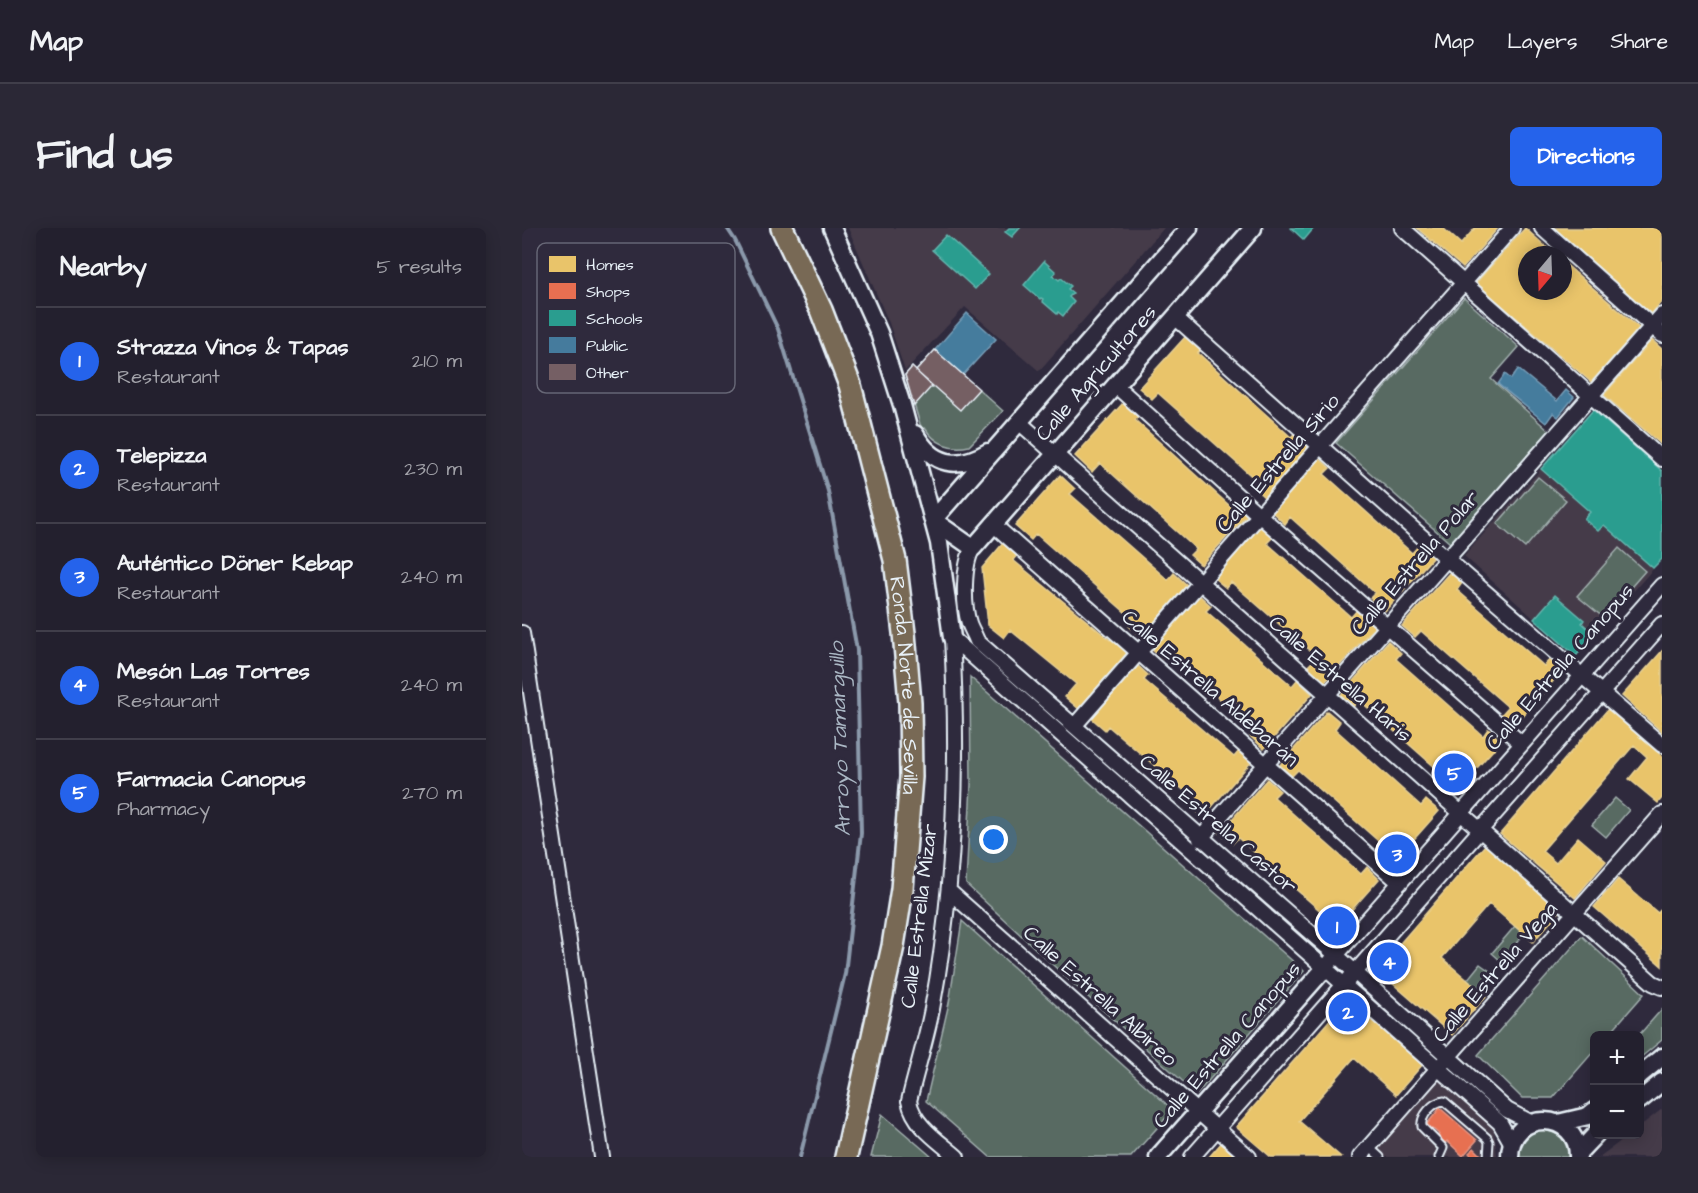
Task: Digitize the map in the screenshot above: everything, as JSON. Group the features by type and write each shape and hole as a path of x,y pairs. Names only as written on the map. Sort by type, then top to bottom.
{"highway":[{"name":"Ronda Norte de Sevilla","path":"782,228 821,310 850,385 895,561 910,703 911,777 902,889 891,957 846,1157"},
{"name":"Ronda Norte de Sevilla","path":"797,228 833,301 861,375 870,407 908,556 918,629 924,702 924,781 917,891 890,1030 860,1157"}],"street":[{"path":"832,228 879,333 902,405 923,447 939,460 958,463 974,460 997,446"},
{"name":"Calle Agricultores","path":"933,520 1189,228"},
{"name":"Calle Agricultores","path":"973,548 1253,228"},
{"path":"1402,228 1662,459"},
{"name":"Calle Estrella Sirio","path":"1075,725 1512,228"},
{"path":"1542,228 1657,330"},
{"name":"Calle Estrella Polar","path":"1200,839 1591,396 1657,330 1662,315"},
{"path":"1175,317 1447,559 1662,745"},
{"path":"1115,385 1259,515 1522,744"},
{"name":"Calle Estrella Mizar","path":"902,405 939,543 952,638 955,691 956,800 949,891 932,1010 909,1101 911,1111 918,1122 957,1157"},
{"name":"Calle Estrella Haris","path":"1019,422 1480,831 1653,983 1662,987"},
{"path":"933,520 973,548"},
{"name":"Calle Estrella Aldebarán","path":"993,524 1400,883"},
{"name":"Calle Estrella Castor","path":"973,548 969,554 965,573 968,621 977,640 1075,725 1200,839 1330,962 1344,985 1500,1123 1511,1150"},
{"name":"Calle Estrella Canopus","path":"1158,1157 1662,585"},
{"path":"1192,1157 1662,624"},
{"path":"522,633 602,1157"},
{"name":"Calle Estrella Castor","path":"952,638 1330,962 1354,973 1510,1112 1532,1123"},
{"name":"Calle Estrella Vega","path":"1365,1152 1662,814"},
{"name":"Calle Estrella Albireo","path":"949,891 1249,1157"},
{"path":"1644,1072 1662,1057"},
{"path":"1644,1097 1662,1082"},
{"path":"1511,1150 1517,1133 1532,1123 1545,1120 1558,1123 1590,1114"},
{"path":"1558,1123 1572,1135 1578,1155"},
{"path":"1578,1155 1592,1139"}],"lane":[{"path":"1439,1157 1443,1148 1420,1123 1435,1104 1444,1101 1487,1138 1488,1157"},
{"path":"1365,1152 1380,1157"}],"shaded area":[{"path":"848,228 1164,228 1039,371 965,307 905,371 889,323"},
{"path":"1593,410 1662,471 1662,559 1576,656 1464,556"},
{"path":"1437,1069 1500,1123 1494,1130 1497,1157 1360,1157"},
{"path":"1662,1109 1662,1157 1599,1157 1624,1139 1644,1139 1644,1123"}],"green space":[{"path":"1464,298 1519,347 1491,379 1549,431 1450,543 1336,443"},
{"path":"935,350 1003,411 969,446 956,447 939,442 925,428 922,429 920,424 905,375 912,367 916,371"},
{"path":"1538,477 1566,500 1525,548 1497,524"},
{"path":"1619,548 1645,571 1604,618 1577,596"},
{"path":"970,677 1304,971 1197,1094 966,884 971,784"},
{"path":"1615,798 1629,810 1606,837 1592,825"},
{"path":"962,921 1173,1110 1131,1157 990,1157 926,1101 949,1003"},
{"path":"1515,926 1524,934 1501,961 1492,953"},
{"path":"1582,936 1644,994 1612,1031 1590,1031 1590,1056 1553,1098 1522,1098 1478,1055"},
{"path":"1480,964 1491,972 1478,988 1467,980"},
{"path":"1662,1009 1662,1040 1644,1055 1643,1031"},
{"path":"882,1114 932,1157 871,1157"},
{"path":"1540,1130 1557,1134 1564,1141 1568,1157 1519,1157 1525,1139"}],"building: Homes":[{"path":"1417,228 1443,228 1461,244 1475,228 1498,228 1463,268"},
{"path":"1525,228 1545,246 1518,246 1518,300 1572,300 1572,270 1639,328 1591,382 1476,283"},
{"path":"1554,228 1662,228 1662,301 1651,314"},
{"path":"1186,336 1201,350 1198,353 1291,437 1297,431 1312,444 1264,497 1252,486 1257,481 1158,393 1152,399 1139,388"},
{"path":"1652,340 1662,349 1662,445 1604,395"},
{"path":"1123,403 1138,417 1135,420 1231,507 1235,503 1248,514 1201,565 1190,555 1196,549 1100,463 1092,472 1075,456"},
{"path":"1318,457 1330,468 1324,474 1412,553 1420,544 1433,557 1385,611 1370,598 1375,593 1290,517 1285,524 1271,511"},
{"path":"1060,475 1075,489 1070,494 1168,580 1174,573 1187,585 1141,637 1129,626 1134,620 1036,534 1031,540 1015,526"},
{"path":"1260,526 1273,537 1267,543 1351,617 1358,609 1376,625 1325,682 1308,666 1317,657 1231,582 1226,588 1214,578"},
{"path":"1004,542 1018,554 1013,560 1110,640 1113,637 1129,650 1080,710 1065,697 1076,684 1010,630 1004,638 988,625 982,568"},
{"path":"1450,572 1462,583 1457,590 1544,666 1549,660 1562,671 1515,725 1502,714 1508,707 1421,631 1415,637 1402,626"},
{"path":"1199,595 1211,606 1206,611 1292,686 1297,680 1312,694 1264,749 1250,736 1255,730 1168,654 1163,659 1151,649"},
{"path":"1388,641 1401,653 1396,659 1483,736 1488,729 1501,741 1453,795 1441,783 1446,777 1359,700 1354,706 1341,695"},
{"path":"1662,651 1662,732 1622,696"},
{"path":"1135,663 1148,675 1144,680 1234,757 1240,750 1252,761 1203,817 1189,805 1194,799 1108,726 1105,730 1089,716"},
{"path":"1608,709 1662,756 1662,798 1658,803 1629,779 1647,757 1634,745 1542,851 1556,863 1578,837 1606,861 1575,898 1500,834"},
{"path":"1327,711 1340,722 1335,729 1421,806 1426,800 1439,811 1392,864 1379,853 1385,847 1298,770 1292,776 1280,765"},
{"path":"1267,779 1280,791 1274,797 1361,874 1367,867 1379,879 1332,932 1319,921 1325,915 1238,838 1232,844 1220,833"},
{"path":"1485,845 1560,911 1533,942 1489,904 1442,958 1486,996 1452,1035 1377,970"},
{"path":"1618,879 1658,913 1662,908 1662,966 1594,907"},
{"path":"1348,999 1423,1064 1396,1095 1354,1058 1299,1121 1341,1157 1271,1157 1236,1127"},
{"path":"1223,1141 1241,1157 1209,1157"}],"building: Shops":[{"path":"1440,1108 1477,1140 1463,1156 1447,1141 1440,1142 1436,1138 1439,1134 1433,1129 1430,1132 1427,1129 1429,1126 1427,1124"},
{"path":"1474,1148 1481,1157 1473,1157 1469,1153"}],"building: Schools":[{"path":"1009,228 1020,228 1012,237 1005,232"},
{"path":"1291,228 1314,228 1304,240"},
{"path":"946,235 989,274 975,289 932,250"},
{"path":"1044,261 1056,272 1053,275 1071,286 1068,289 1073,293 1069,297 1074,302 1063,316 1058,312 1057,314 1042,301 1043,299 1024,285"},
{"path":"1593,410 1662,471 1662,559 1653,568 1604,525 1598,531 1584,519 1590,512 1541,469"},
{"path":"1555,595 1584,620 1582,623 1595,635 1576,656 1534,619"}],"building: Public":[{"path":"967,313 996,339 963,375 935,350"},
{"path":"1518,369 1557,401 1566,390 1574,397 1558,417 1553,413 1546,423 1498,384 1505,374 1511,379"}],"building: Other":[{"path":"935,350 979,389 960,410 916,371"},
{"path":"912,367 932,386 914,406 905,375"}],"waterway":[{"name":"Arroyo Tamarguillo","path":"727,228 778,329 828,491 857,650 861,833 845,974 800,1157"}],"place":[{"name":"Farmacia Canopus","path":"1454,773"},
{"name":"Auténtico Döner Kebap","path":"1397,854"},
{"name":"Strazza Vinos & Tapas","path":"1337,926"},
{"name":"Mesón Las Torres","path":"1389,962"},
{"name":"Telepizza","path":"1348,1012"}]}
